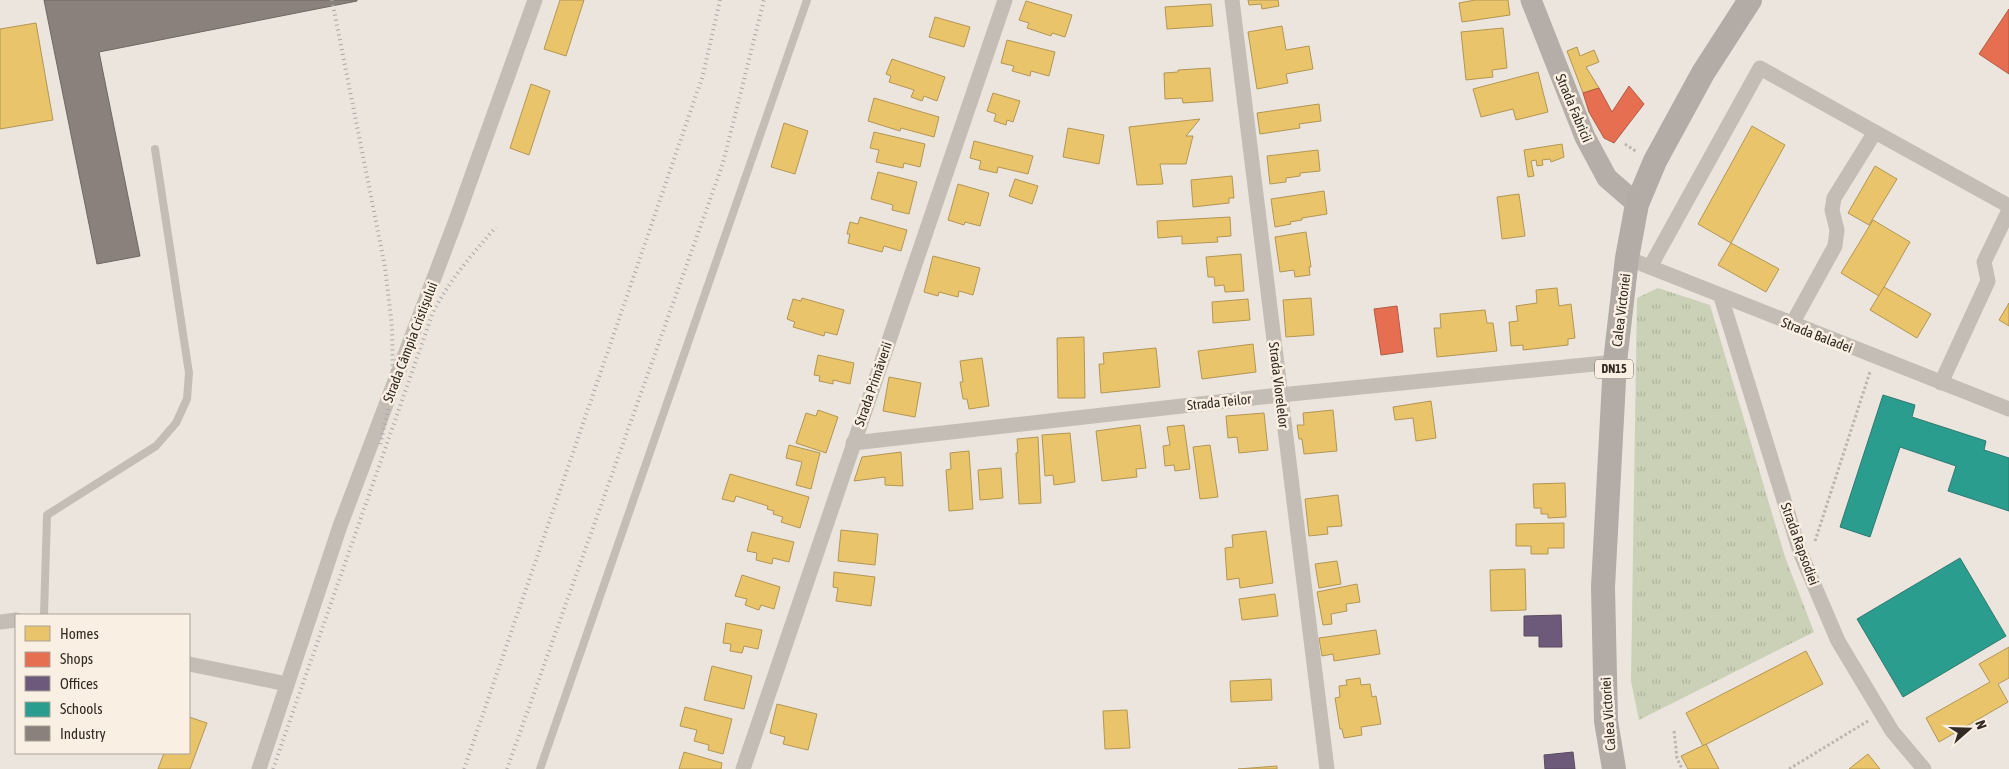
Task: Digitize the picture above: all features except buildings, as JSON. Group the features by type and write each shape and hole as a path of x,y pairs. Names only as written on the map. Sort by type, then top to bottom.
{"main road":[{"name":"Calea Victoriei","path":"1614,769 1606,722 1603,588 1614,362 1626,258 1637,204 1655,161 1702,73 1750,0"}],"street":[{"name":"Strada Câmpia Cristișului","path":"259,769 340,526 456,220 535,0"},
{"name":"Strada Primăverii","path":"743,769 1005,0"},
{"name":"Strada Viorelelor","path":"1232,0 1327,769"},
{"name":"Strada Fabricii","path":"1531,0 1585,137 1607,178 1637,204"},
{"path":"1650,267 1760,68 2009,206"},
{"path":"1792,324 1835,246 1837,230 1832,210 1834,198 1875,132"},
{"path":"1941,383 1988,281 1984,262 2009,210"},
{"name":"Strada Baladei","path":"1626,258 2009,409"},
{"name":"Strada Rapsodiei","path":"1721,297 1800,552 1838,641 1892,731 1924,769"},
{"name":"Strada Teilor","path":"853,443 1280,395 1614,362"},
{"path":"0,622 15,620"},
{"path":"190,664 288,684"}],"lane":[{"path":"540,769 807,0"},
{"path":"44,614 47,516 156,446 176,423 187,398 189,373 154,149"}],"path":[{"path":"1625,144 1634,150"},
{"path":"1800,552 1812,550 1875,357"},
{"path":"1789,769 1880,713"},
{"path":"1674,732 1677,758 1682,769"}],"green space":[{"path":"1658,288 1710,305 1785,557 1814,632 1639,720 1631,681 1637,298"}],"railway":[{"path":"332,0 385,267 392,327 393,386 380,446"},
{"path":"464,769 703,75 720,0"},
{"path":"507,769 723,163 764,0"},
{"path":"273,769 433,312 462,268 496,227"}]}
